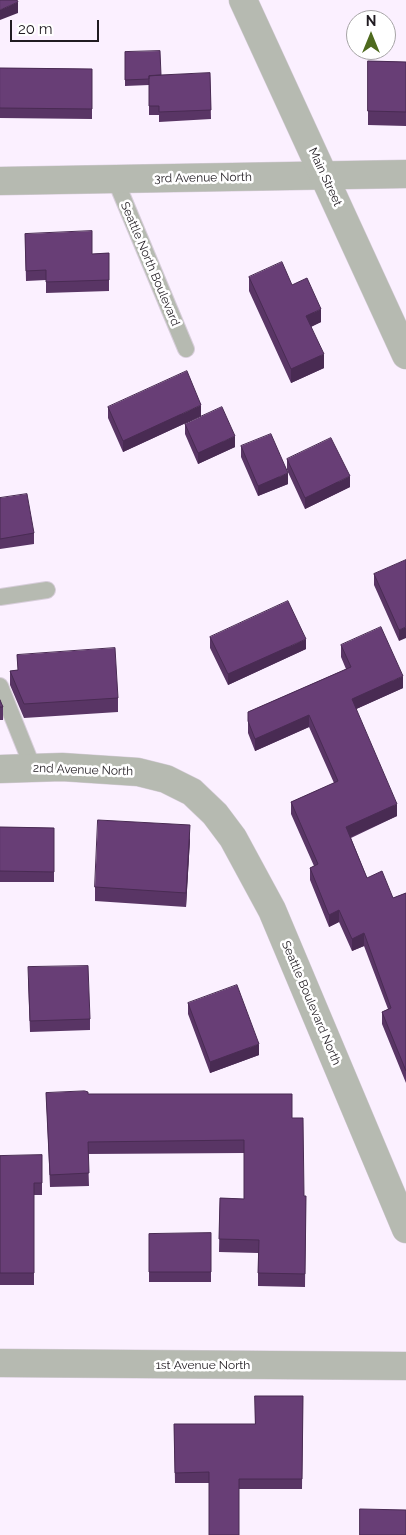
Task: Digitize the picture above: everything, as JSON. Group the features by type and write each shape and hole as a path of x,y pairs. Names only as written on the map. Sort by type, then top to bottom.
{"street":[{"name":"Main Street","path":"243,0 406,355"},
{"name":"3rd Avenue North","path":"0,181 406,174"},
{"name":"2nd Avenue North","path":"0,769 62,767 138,772 166,779 192,792"},
{"name":"Seattle Boulevard North","path":"192,792 215,814 233,838 272,910 406,1229"},
{"name":"1st Avenue North","path":"0,1364 406,1366"}],"lane":[{"name":"Seattle North Boulevard","path":"115,179 186,349"},
{"path":"0,597 47,590"},
{"path":"0,686 33,768"}],"building":[{"path":"0,0 17,0 18,2 0,10"},
{"path":"160,51 161,75 149,76 149,79 125,80 125,52"},
{"path":"368,61 406,62 406,112 368,111"},
{"path":"0,68 92,69 92,109 0,108"},
{"path":"210,73 211,110 159,112 159,106 149,106 149,76"},
{"path":"92,231 92,254 109,253 109,280 46,282 46,270 26,271 25,234"},
{"path":"282,262 292,285 307,278 321,309 306,316 324,354 291,369 249,277"},
{"path":"187,371 201,405 123,441 108,407"},
{"path":"222,407 235,436 198,453 185,424"},
{"path":"271,434 288,473 258,486 241,446"},
{"path":"331,438 350,476 305,498 287,459"},
{"path":"27,494 34,533 0,539 0,498"},
{"path":"406,560 406,627 399,630 374,574"},
{"path":"288,601 306,639 228,674 210,637"},
{"path":"381,627 403,676 352,699 397,804 346,827 367,878 382,871 393,898 406,893 406,1071 382,1012 391,1008 364,933 352,939 339,910 329,915 310,868 318,864 291,802 338,781 309,715 255,739 248,721 248,712 351,667 341,645"},
{"path":"115,648 118,698 24,704 10,671 18,670 17,655"},
{"path":"98,820 190,825 186,893 95,887"},
{"path":"0,827 54,828 54,872 0,871"},
{"path":"88,966 90,1019 30,1021 28,967"},
{"path":"237,985 259,1044 210,1062 188,1003"},
{"path":"85,1091 88,1094 292,1094 292,1118 303,1118 304,1196 306,1196 305,1274 258,1273 259,1240 219,1239 220,1198 244,1199 244,1140 88,1142 89,1173 50,1175 46,1093"},
{"path":"42,1155 42,1183 34,1183 34,1273 0,1273 0,1156"},
{"path":"211,1233 211,1272 149,1272 149,1234"},
{"path":"255,1396 303,1396 302,1479 239,1479 239,1535 209,1535 209,1472 175,1473 174,1424 255,1424"},
{"path":"360,1509 406,1510 406,1535 360,1535"}]}
